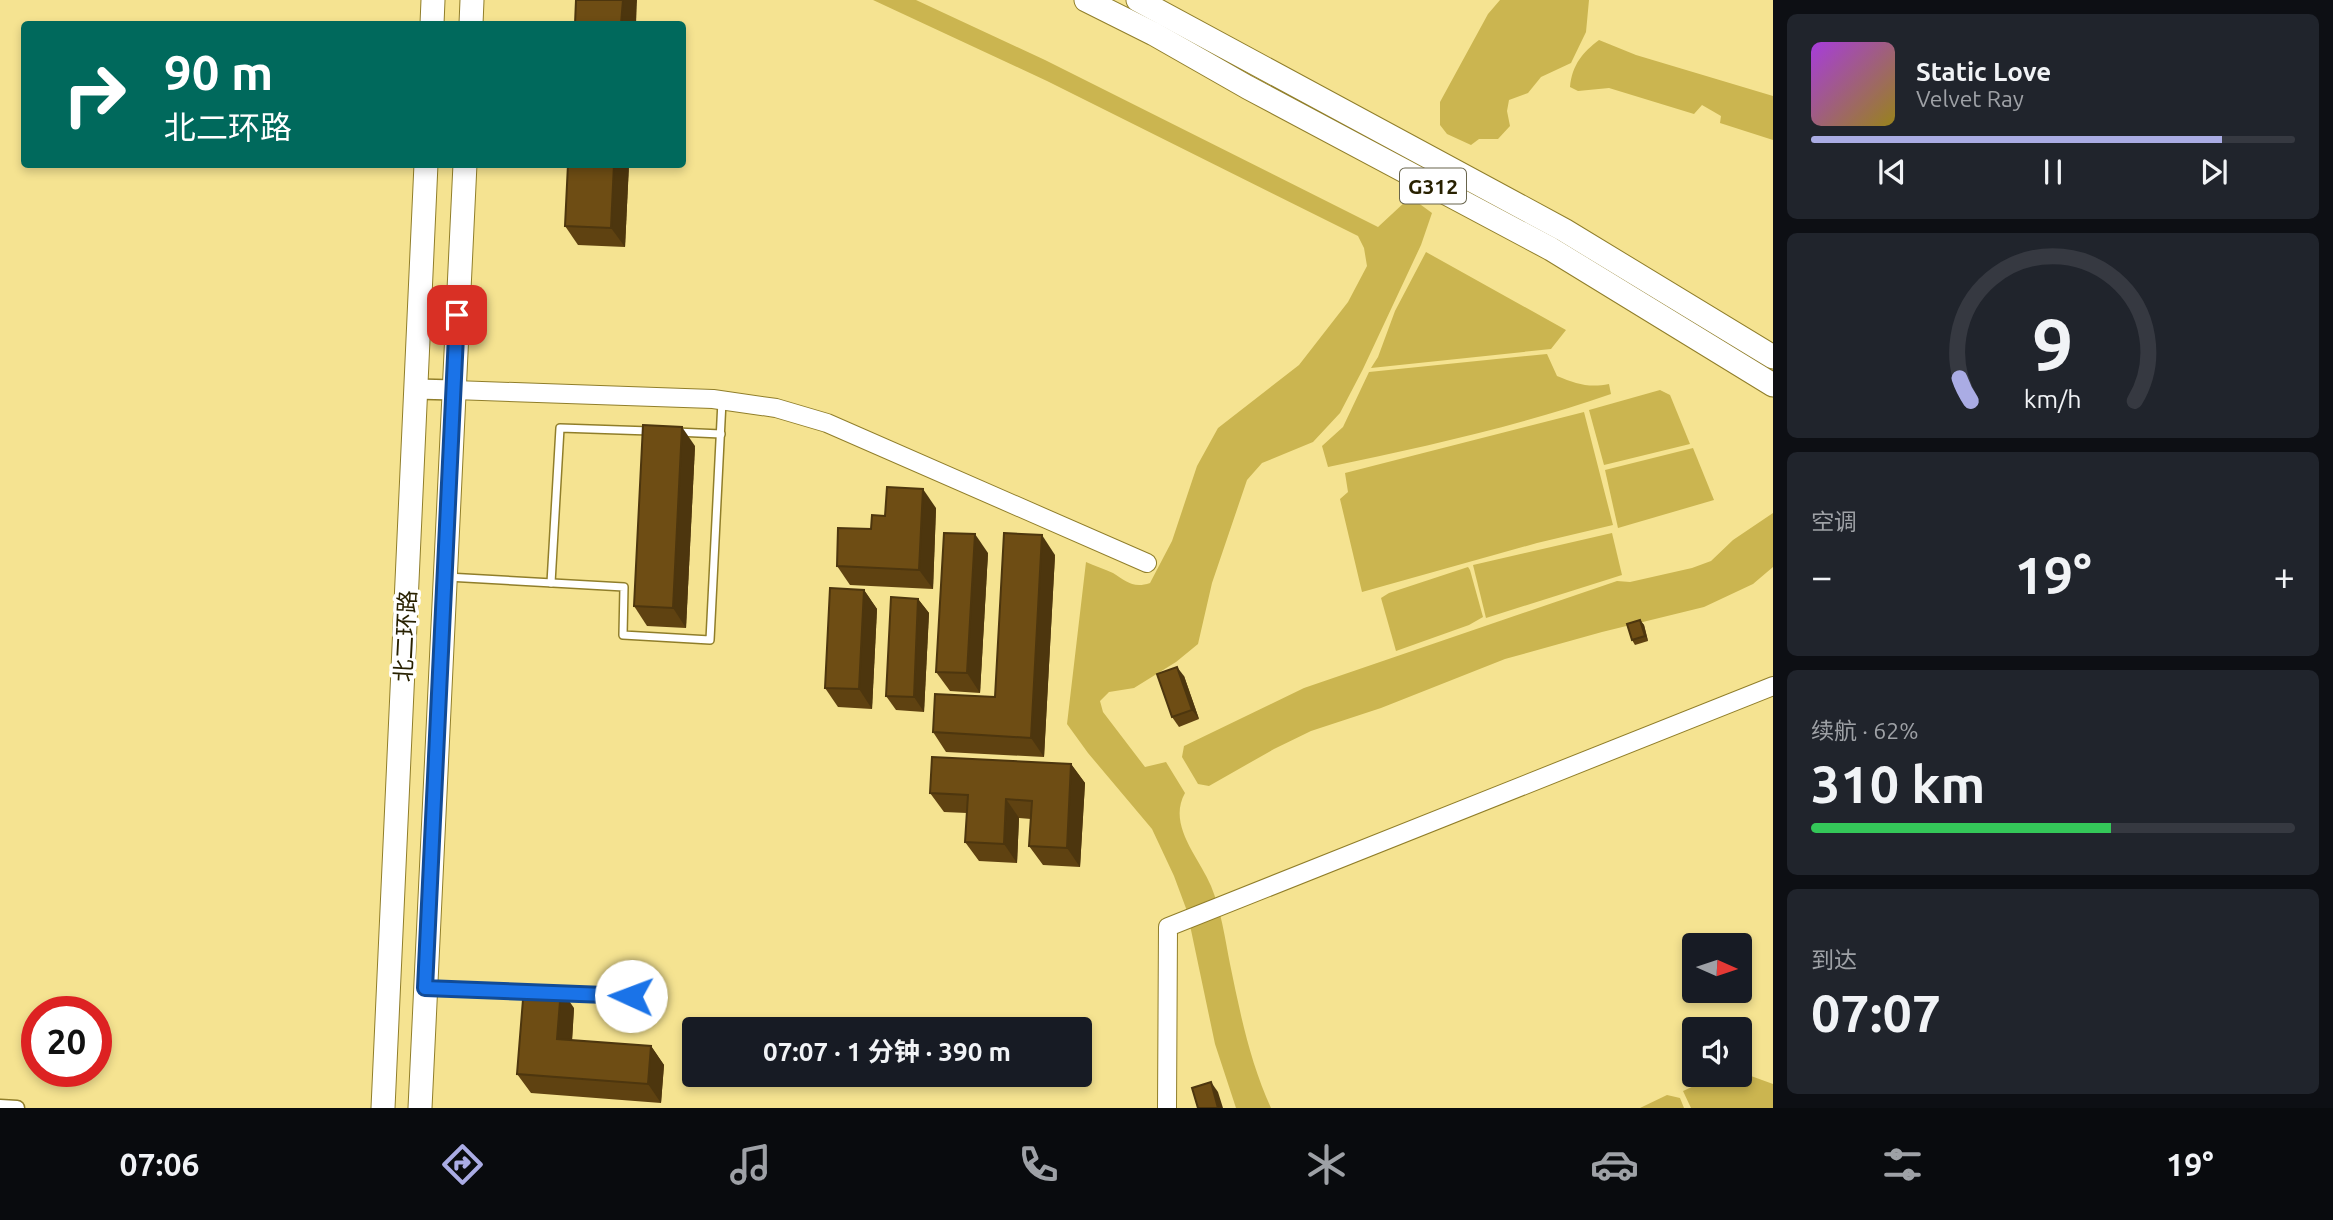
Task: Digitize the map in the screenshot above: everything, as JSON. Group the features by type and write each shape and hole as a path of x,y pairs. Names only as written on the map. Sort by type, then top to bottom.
{"main road":[{"path":"432,21 433,0"},
{"path":"471,21 472,0"},
{"name":"G312","path":"1086,0 1154,34 1247,87 1551,249 1773,385"},
{"name":"G312","path":"1138,0 1564,230 1773,357"},
{"name":"北二环路","path":"383,1108 426,168"},
{"name":"北二环路","path":"420,1108 465,168"},
{"path":"416,389 454,390"}],"street":[{"path":"454,390 722,400 776,408 827,424 1147,563"},
{"path":"1167,1108 1168,927 1773,686"},
{"path":"0,1107 17,1108"}],"lane":[{"path":"445,577 624,587 624,635 710,640 722,400"},
{"path":"551,583 559,428 654,432"},
{"path":"667,432 721,434"},
{"path":"425,988 631,996"}],"shaded area":[{"path":"873,0 916,0 1045,60 1378,227 1406,201 1417,202 1432,213 1421,245 1340,413 1313,442 1262,463 1247,480 1212,583 1198,644 1176,662 1134,688 1109,692 1100,701 1103,712 1145,767 1166,762 1185,793 1180,805 1182,829 1214,895 1246,1037 1271,1108 1236,1108 1215,1044 1187,911 1174,876 1152,829 1067,724 1086,562 1130,583 1150,583 1172,541 1197,466 1218,428 1299,365 1348,302 1367,266 1364,248 1358,236 1047,81"},
{"path":"1500,0 1589,0 1586,32 1571,63 1541,77 1528,93 1509,100 1507,111 1510,126 1498,139 1479,139 1471,145 1447,134 1440,125 1440,102 1488,14"},
{"path":"1599,40 1636,55 1773,96 1773,140 1720,123 1721,116 1702,105 1694,114 1609,88 1578,91 1570,87 1579,60"},
{"path":"1426,252 1566,330 1551,349 1371,368 1378,357 1395,311"},
{"path":"1547,354 1557,376 1595,386 1609,384 1611,394 1506,426 1328,467 1322,446 1343,427 1369,372"},
{"path":"1660,390 1670,395 1690,444 1604,465 1589,410"},
{"path":"1584,412 1613,525 1537,543 1362,592 1340,499 1348,492 1345,473"},
{"path":"1693,448 1714,500 1618,528 1605,470"},
{"path":"1773,513 1773,567 1753,584 1704,607 1505,659 1381,708 1311,731 1209,786 1198,784 1182,757 1184,746 1304,688 1617,581 1630,582 1711,561 1733,540"},
{"path":"1612,533 1622,575 1486,618 1473,565"},
{"path":"1468,567 1483,617 1469,625 1396,651 1381,598"},
{"path":"1752,1076 1773,1084 1773,1108 1691,1108 1683,1091 1692,1087 1752,1087"},
{"path":"1667,1095 1680,1098 1684,1108 1640,1108"}],"building":[{"path":"576,0 623,0 621,21 575,21"},
{"path":"568,168 614,168 611,228 565,226"},
{"path":"643,425 682,427 673,608 634,606"},
{"path":"887,487 923,489 919,570 837,566 838,528 871,529 872,515 885,516"},
{"path":"944,533 975,534 967,673 936,672"},
{"path":"1004,533 1042,535 1031,738 933,732 935,694 995,697"},
{"path":"830,588 864,590 859,689 825,688"},
{"path":"891,597 918,599 914,697 886,696"},
{"path":"1640,620 1645,636 1632,640 1627,624"},
{"path":"1177,667 1192,710 1172,717 1157,674"},
{"path":"932,757 1071,764 1067,848 1029,846 1032,801 1006,799 1004,844 965,842 968,795 930,793"},
{"path":"524,987 561,989 557,1039 651,1046 648,1084 517,1074"},
{"path":"1211,1082 1218,1108 1198,1108 1192,1088"}],"route":[{"path":"457,315 425,988 631,996"}]}
